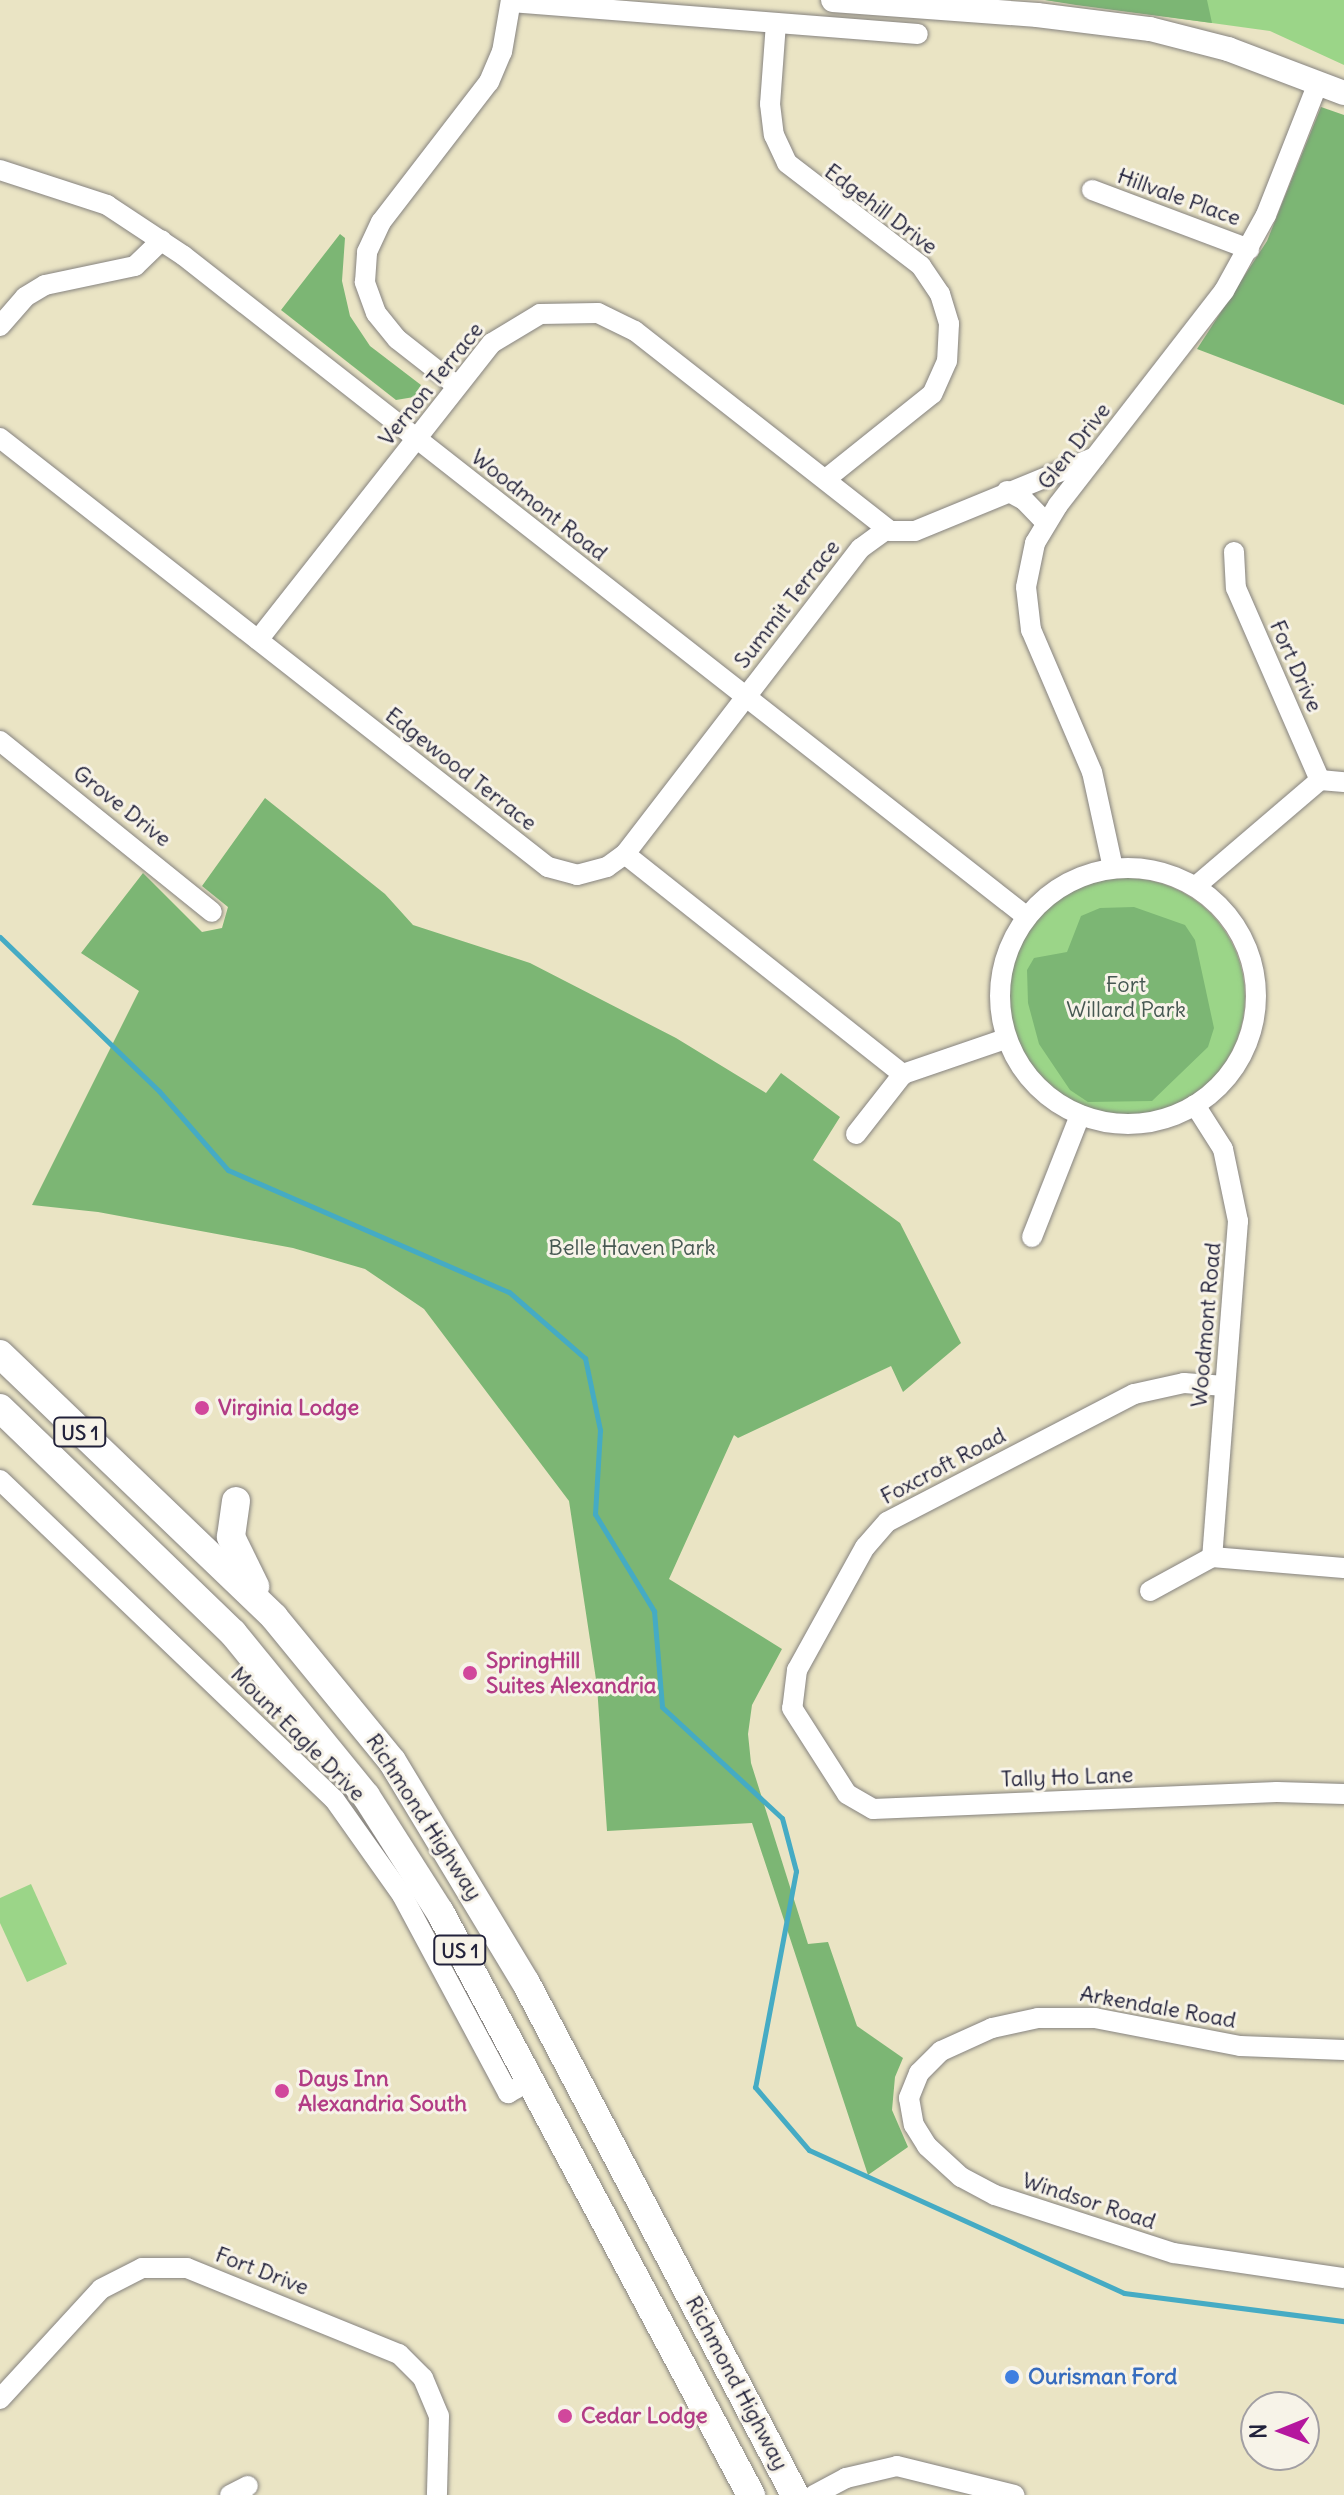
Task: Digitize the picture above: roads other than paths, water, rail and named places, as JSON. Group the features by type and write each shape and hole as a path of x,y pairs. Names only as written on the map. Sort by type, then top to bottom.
{"highway":[{"name":"Richmond Highway","path":"0,1354 274,1617 392,1761 458,1862 795,2495"},
{"name":"Richmond Highway","path":"0,1408 233,1633 328,1745 440,1912 751,2495"},
{"path":"236,1501 230,1532 234,1550 274,1617"}],"main road":[{"path":"833,0 1150,29 1228,49 1344,93"}],"street":[{"path":"457,386 388,330 369,298 365,266 381,222 489,82 502,52 511,1 918,34"},
{"path":"893,31 895,5"},
{"name":"Edgehill Drive","path":"776,23 771,124 787,163 921,266 940,294 949,324 947,361 932,394 913,414 839,464 826,479"},
{"name":"Glen Drive","path":"1113,868 1092,772 1028,616 1027,573 1046,523 1194,334 1249,249 1318,83"},
{"name":"Woodmont Road","path":"0,170 69,189 162,240 1027,917"},
{"name":"Hillvale Place","path":"1092,190 1249,249"},
{"path":"0,326 25,297 45,285 135,266 162,240"},
{"name":"Vernon Terrace","path":"258,640 492,343 521,321 559,310 598,313 635,331 887,529"},
{"name":"Edgewood Terrace","path":"0,438 548,867 591,874 625,854"},
{"path":"887,529 915,531 1095,457"},
{"path":"1007,491 1024,500 1046,523"},
{"name":"Summit Terrace","path":"625,854 861,548 887,529"},
{"name":"Fort Drive","path":"1234,552 1236,588 1320,780"},
{"name":"Grove Drive","path":"0,741 212,912"},
{"path":"1196,886 1320,780 1344,782"},
{"path":"625,854 903,1074"},
{"path":"1113,868 1162,873 1196,886 1242,936 1253,965 1258,1007 1238,1062 1195,1105 1141,1124 1080,1115 1037,1087 1005,1039 1001,976 1027,917 1057,889 1113,868"},
{"path":"856,1134 903,1074 1005,1039"},
{"name":"Woodmont Road","path":"1195,1105 1223,1149 1235,1190 1238,1239 1212,1557"},
{"path":"1032,1237 1080,1115"},
{"name":"Foxcroft Road","path":"819,1753 792,1708 792,1680 865,1547 881,1528 1134,1394 1184,1383 1225,1386"},
{"name":"Mount Eagle Drive","path":"0,1480 334,1799 402,1895 508,2093 530,2081"},
{"path":"1150,1591 1212,1557 1344,1568"},
{"name":"Tally Ho Lane","path":"819,1753 852,1799 873,1809 1277,1792 1344,1794"},
{"name":"Arkendale Road","path":"927,2063 992,2028 1066,2016 1240,2046 1344,2050"},
{"name":"Windsor Road","path":"927,2063 912,2085 914,2125 940,2160 979,2188 1083,2227 1174,2253 1344,2278"},
{"name":"Fort Drive","path":"0,2399 101,2289 142,2268 187,2268 399,2354 423,2378 439,2416 437,2495"},
{"path":"814,2495 846,2478 897,2466 920,2468 1014,2495"}],"waterway":[{"path":"0,937 159,1091 228,1170 509,1292 585,1358 600,1430 595,1514 654,1611 662,1707 782,1818 796,1871 755,2087 809,2150 1124,2293 1344,2321"}],"place":[{"name":"Virginia Lodge","path":"202,1408"},
{"name":"SpringHill Suites Alexandria","path":"470,1673"},
{"name":"Days Inn Alexandria South","path":"282,2091"},
{"name":"Ourisman Ford","path":"1012,2377"},
{"name":"Cedar Lodge","path":"565,2416"}],"park label":[{"name":"Fort Willard Park","path":"1126,996"},
{"name":"Belle Haven Park","path":"632,1248"}]}
